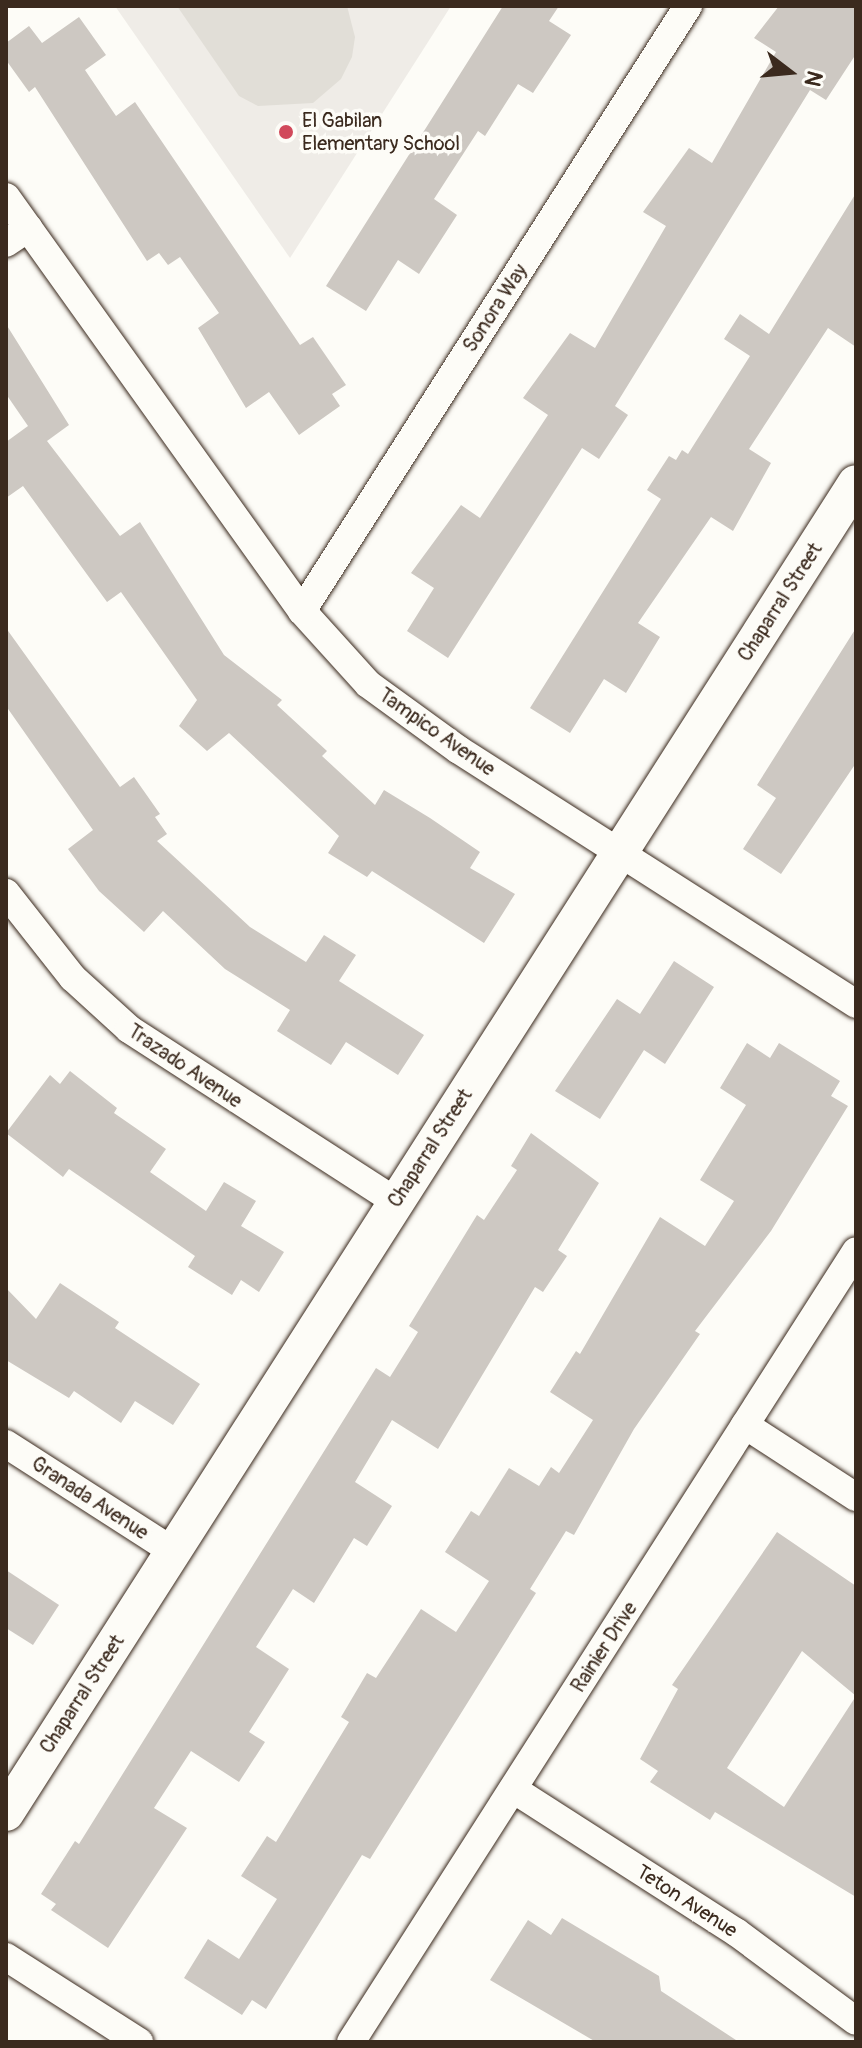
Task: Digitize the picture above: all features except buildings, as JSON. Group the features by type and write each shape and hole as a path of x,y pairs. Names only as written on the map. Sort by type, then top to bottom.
{"street":[{"name":"Sonora Way","path":"302,611 688,6"},
{"name":"Tampico Avenue","path":"6,197 17,236 302,611 342,659 407,716 856,1004"},
{"name":"Chaparral Street","path":"6,1813 856,483"},
{"name":"Trazado Avenue","path":"6,893 73,978 139,1037 396,1202"},
{"name":"Rainier Drive","path":"351,2042 856,1251"},
{"path":"745,1425 856,1497"},
{"name":"Granada Avenue","path":"6,1444 174,1552"},
{"name":"Teton Avenue","path":"513,1789 736,1932 856,2021"},
{"path":"6,1957 139,2042"}],"shaded area":[{"name":"El Gabilan Elementary School","path":"115,6 451,6 290,258"},
{"path":"177,6 347,6 355,37 352,57 341,79 313,103 258,106 239,96"}],"place":[{"name":"El Gabilan Elementary School","path":"286,132"}]}
